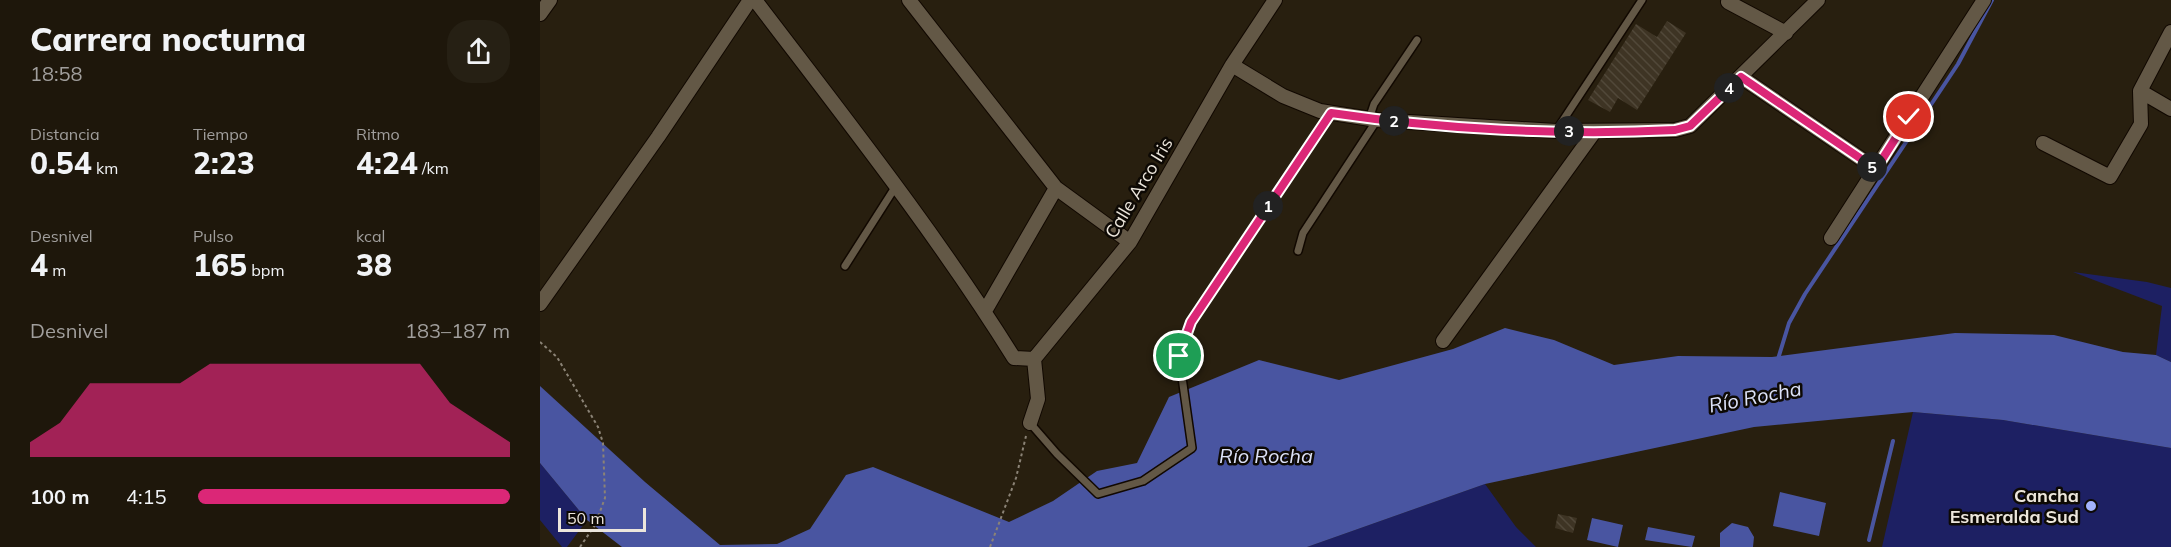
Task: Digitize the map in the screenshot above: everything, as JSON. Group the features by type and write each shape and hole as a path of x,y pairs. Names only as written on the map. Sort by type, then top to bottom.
{"street":[{"path":"540,14 550,0"},
{"path":"540,304 658,137 750,0"},
{"path":"755,0 896,186 985,311 1014,358 1034,360 1038,399 1030,423"},
{"path":"909,0 1056,188 1130,242"},
{"name":"Calle Arco Iris","path":"1034,360 1130,242 1232,65 1275,0"},
{"path":"1232,65 1283,96 1331,113 1373,119 1556,131 1650,131 1690,126 1818,0"},
{"path":"1831,238 1984,0"},
{"path":"1728,2 1786,33"},
{"path":"2043,143 2110,177 2141,124 2140,91 2171,32"},
{"path":"1741,77 1876,169"},
{"path":"2140,91 2171,110"},
{"path":"1443,341 1595,130"},
{"path":"985,311 1056,188"}],"lane":[{"path":"1556,131 1642,0"},
{"path":"1298,251 1303,233 1373,119 1374,104 1417,40"},
{"path":"1227,267 1331,113"},
{"path":"845,266 896,186"},
{"path":"1030,423 1057,454 1098,494 1143,481 1192,448 1179,356 1191,322"}],"path":[{"path":"1191,322 1227,267"},
{"path":"540,342 557,357 598,427 603,443 605,498 595,525 580,547"},
{"path":"990,547 1016,478 1030,423"}],"shaded area":[{"path":"2073,272 2147,282 2171,288 2171,362 2156,355 2162,306"},
{"path":"1913,412 2003,420 2171,448 2171,547 1882,547"},
{"path":"540,463 587,520 567,547 562,547 540,520"},
{"path":"1485,484 1516,527 1536,547 1307,547"}],"water":[{"name":"Río Rocha","path":"1505,328 1554,340 1614,365 1678,356 1772,357 1955,333 2054,335 2123,352 2156,355 2171,362 2171,448 2003,420 1913,412 1754,427 1485,484 1307,547 622,547 587,520 540,463 540,386 645,482 720,545 777,544 810,529 846,475 873,467 1009,522 1053,501 1097,471 1137,463 1169,397 1259,360 1339,380 1453,349"},
{"path":"1780,492 1826,503 1819,536 1773,526"},
{"path":"1592,518 1623,525 1618,547 1587,540"},
{"path":"1732,523 1748,527 1754,537 1753,547 1720,547 1720,533"},
{"path":"1648,527 1695,536 1692,547 1645,540"}],"building":[{"path":"1667,21 1686,33 1637,110 1618,98 1610,112 1588,100 1636,24 1657,37"},
{"path":"1558,514 1577,518 1573,533 1555,528"}],"waterway":[{"path":"1778,359 1789,323 1805,294 1958,64 1992,0"},
{"path":"1869,540 1893,441"}],"place":[{"name":"Cancha Esmeralda Sud","path":"2091,506"}],"route":[{"path":"1179,356 1191,322 1331,113 1377,120 1556,131 1675,130 1690,126 1741,77 1876,169 1909,117"}]}
